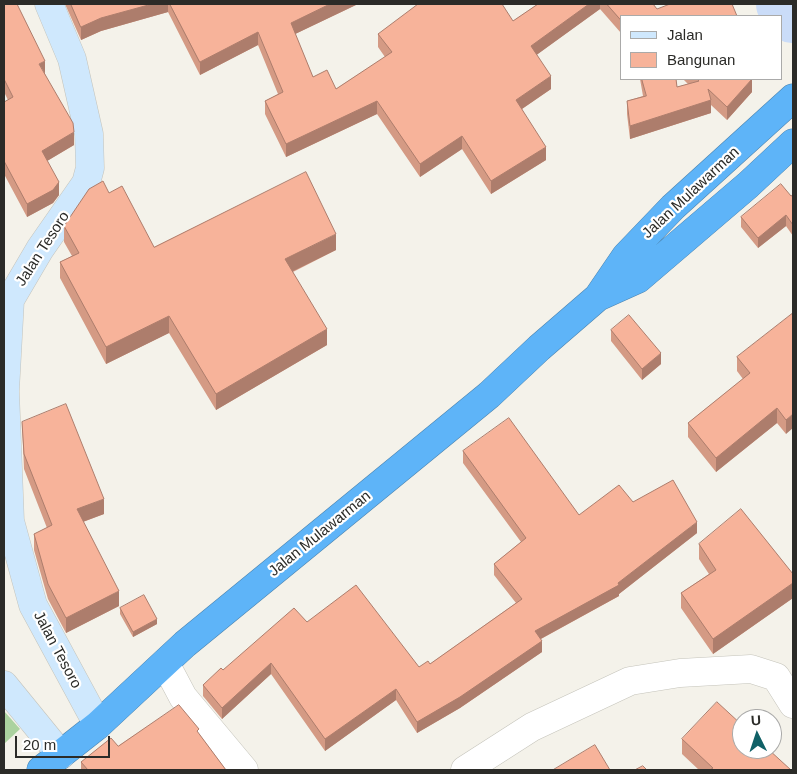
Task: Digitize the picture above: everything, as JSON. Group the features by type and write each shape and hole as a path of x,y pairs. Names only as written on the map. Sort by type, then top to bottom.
{"highway":[{"name":"Jalan Mulawarman","path":"598,298 626,256 672,206 790,102"},
{"name":"Jalan Mulawarman","path":"51,763 98,725 193,638 489,395 539,348 598,298 638,279 748,185 793,143"}],"street":[{"name":"Jalan Tesoro","path":"49,4 72,59 89,134 90,168 86,184 40,249 10,300 5,391 10,521 33,605 98,725"},
{"path":"165,663 182,697 244,770"},
{"path":"465,770 532,727 630,681 680,673 751,669 784,670 793,704"},
{"path":"4,685 51,763"}],"green space":[{"path":"4,711 20,729 4,744"}],"building":[{"path":"4,4 17,4 45,61 39,64 73,123 74,132 42,151 59,182 53,190 27,204 4,161 4,102 13,97 4,79"},
{"path":"71,4 152,4 101,18 81,27"},
{"path":"170,4 330,4 291,23 313,77 327,70 336,89 392,52 378,34 418,4 502,4 513,21 538,4 589,4 531,46 551,76 516,100 546,147 491,181 462,136 420,164 377,101 286,144 265,101 283,92 258,32 200,62"},
{"path":"607,4 653,4 657,9 670,4 732,4 737,15 620,15 620,19"},
{"path":"642,80 676,80 677,87 698,80 751,80 727,107 708,89 711,100 630,126 627,101 646,96"},
{"path":"306,172 336,234 285,259 327,329 216,394 169,316 106,347 60,262 79,253 64,226 89,189 103,181 109,193 122,186 154,247"},
{"path":"781,184 791,196 793,195 793,225 786,215 758,238 741,217"},
{"path":"792,314 793,414 786,420 777,408 716,458 688,423 750,373 737,357"},
{"path":"629,315 661,353 642,369 611,330"},
{"path":"66,404 104,499 77,509 119,591 66,618 48,584 34,534 52,525 24,454 22,422"},
{"path":"509,418 579,515 619,485 633,502 673,480 697,522 618,583 619,585 535,631 542,641 460,697 417,722 396,689 325,739 271,663 222,708 203,685 221,668 223,670 294,608 307,622 356,585 419,667 428,661 430,664 522,599 494,564 526,538 463,451"},
{"path":"741,509 793,574 793,583 713,639 681,593 716,570 699,544"},
{"path":"144,595 157,619 133,632 120,608"},
{"path":"717,702 732,716 732,759 779,759 791,770 710,770 713,768 682,739"},
{"path":"179,705 199,729 197,731 226,770 88,770 81,762 111,738 118,746"},
{"path":"595,745 610,770 553,770"},
{"path":"643,766 647,770 635,770"}],"waterway":[{"path":"785,4 793,14"}]}
